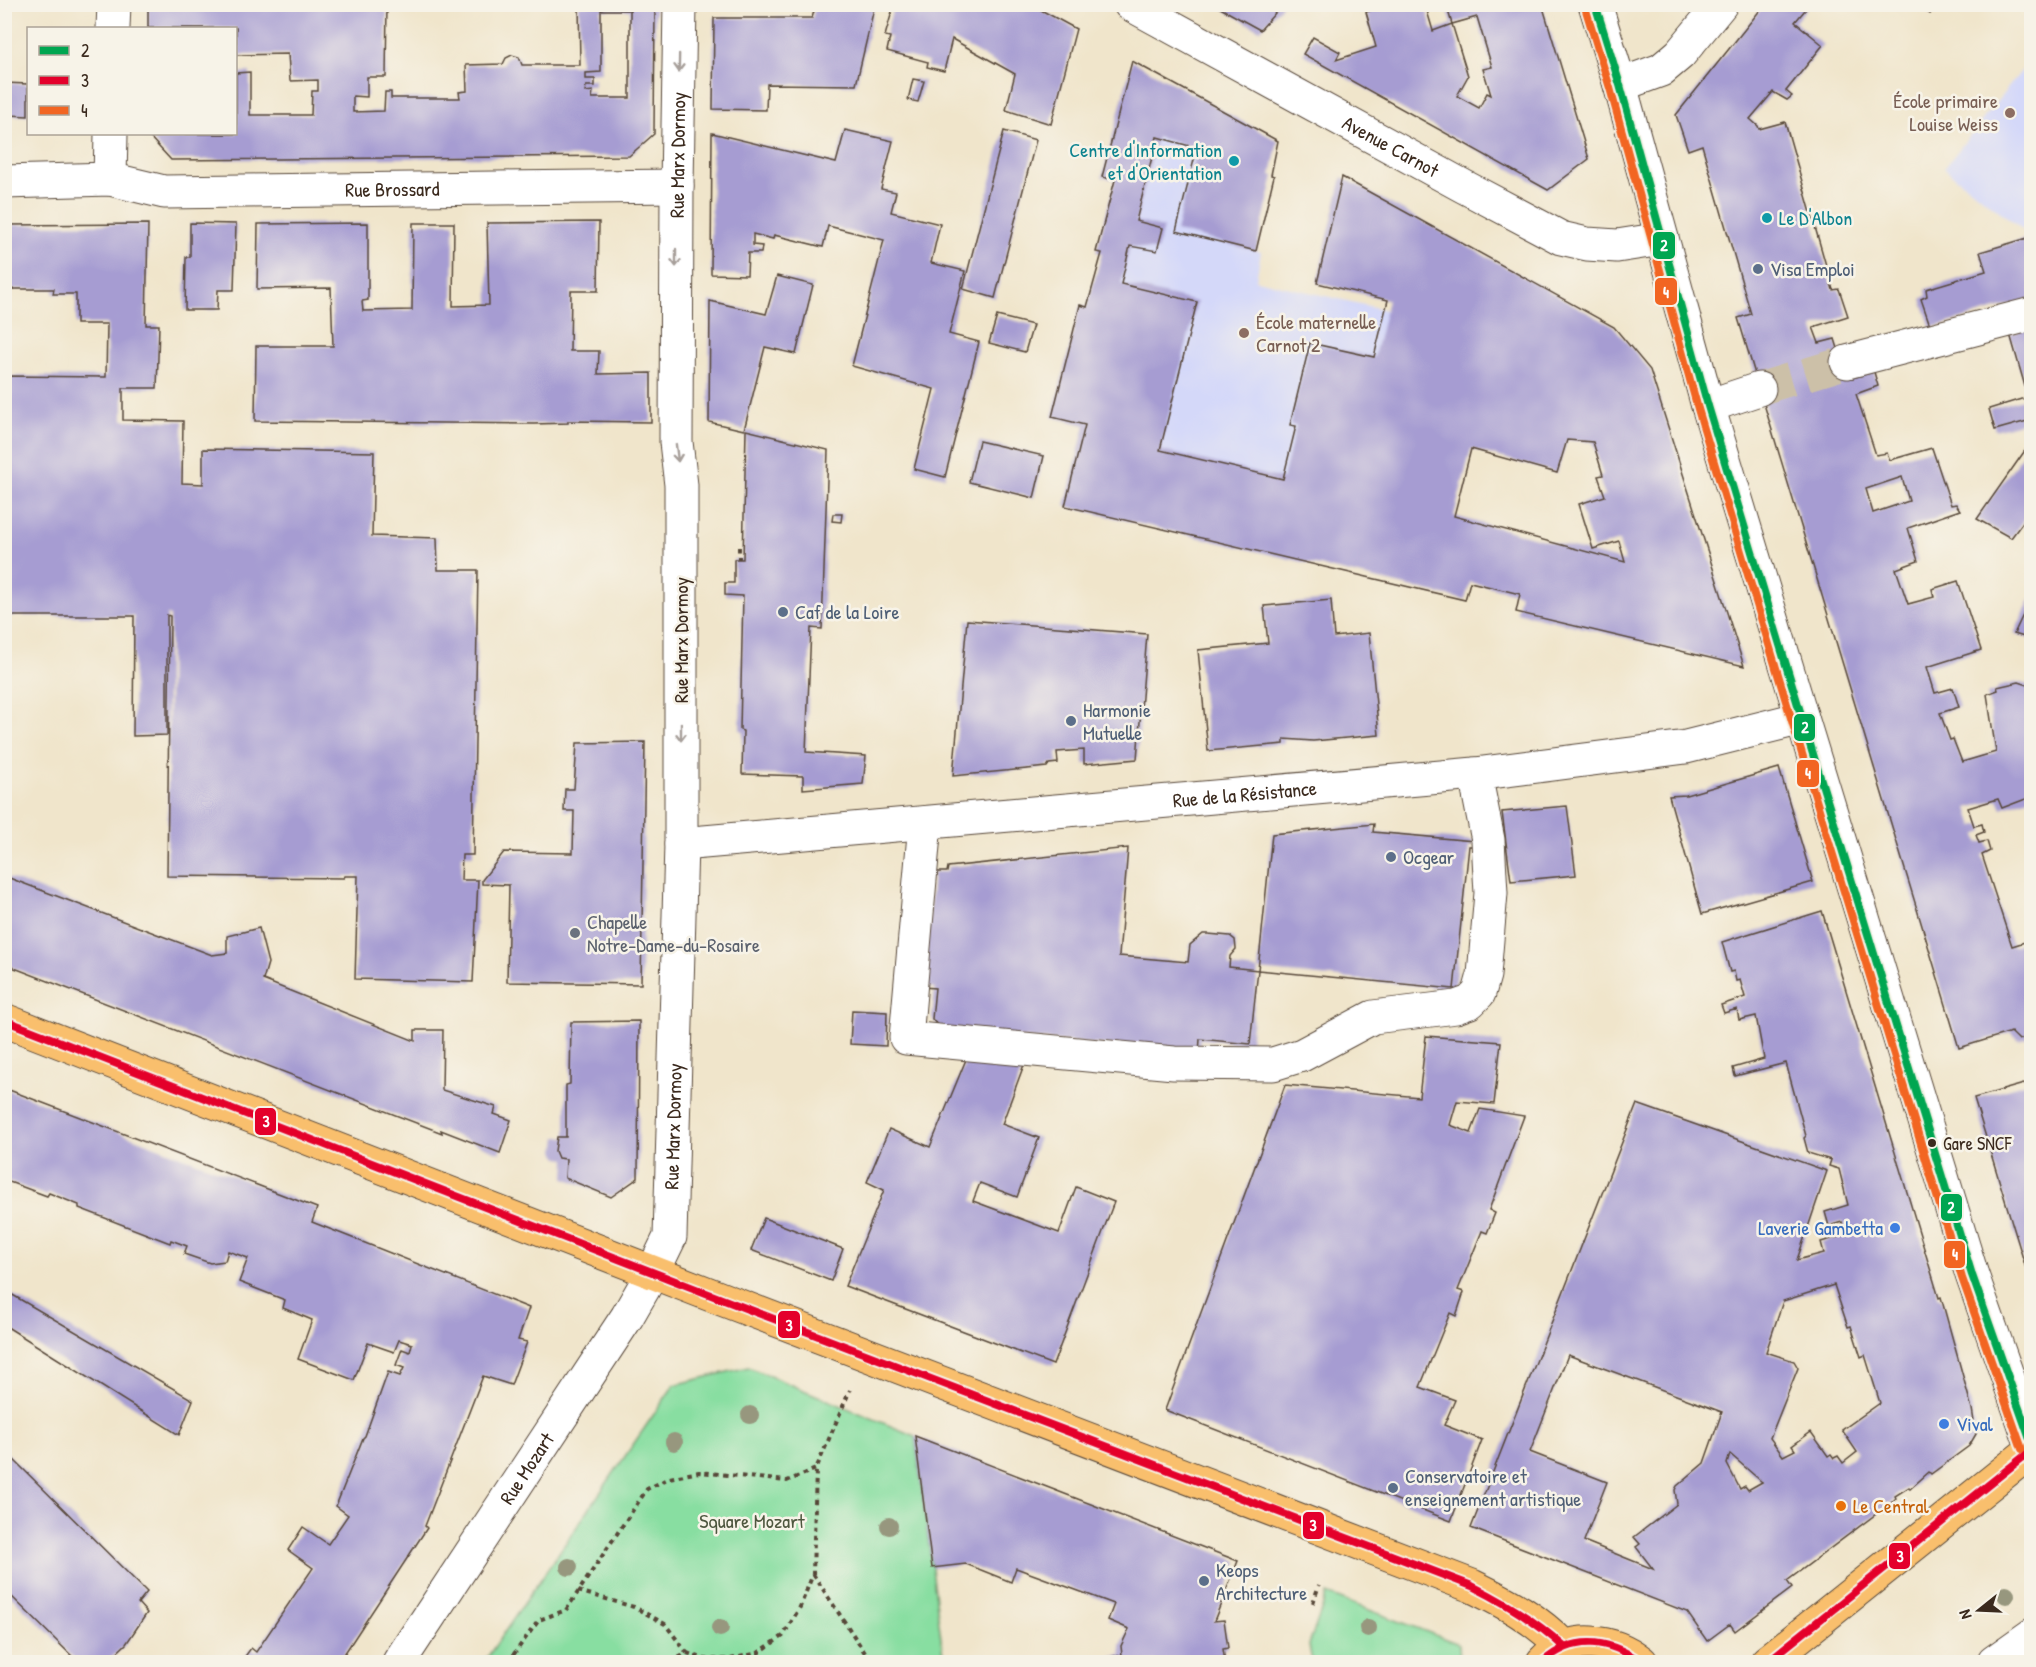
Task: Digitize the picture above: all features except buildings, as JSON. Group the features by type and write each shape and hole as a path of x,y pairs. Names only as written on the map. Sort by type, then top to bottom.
{"main road":[{"path":"4,1020 1472,1586 1514,1607 1545,1628 1554,1655 1584,1643 1604,1643 1624,1650 1641,1662"},
{"path":"1767,1662 2031,1448"}],"street":[{"path":"113,27 114,4"},
{"name":"Rue Marx Dormoy","path":"653,1272 670,1237 681,844 681,485 676,442 680,4"},
{"name":"Avenue Carnot","path":"1130,4 1562,238 1587,244 1617,246 1662,240"},
{"path":"1595,4 1620,85 1708,406 1802,718 1972,1275 2031,1448"},
{"path":"1620,85 1661,70 1680,54 1721,4"},
{"path":"110,179 111,135"},
{"name":"Rue Brossard","path":"4,182 110,179 164,192 677,186"},
{"path":"1847,362 2031,314"},
{"path":"1708,406 1759,389"},
{"name":"Rue de la Résistance","path":"681,844 1475,774 1686,747 1802,718"},
{"path":"925,823 906,1038 1174,1063 1273,1064 1302,1054 1373,1017 1456,1007 1470,1002 1479,993 1484,975 1491,893 1488,840 1475,774"},
{"name":"Rue Mozart","path":"399,1662 620,1327 653,1272"},
{"path":"1994,1662 2031,1635"}],"path":[{"path":"738,547 739,559"},
{"path":"578,1591 634,1607 665,1624 687,1653 705,1659 730,1659 758,1653 783,1636 800,1607 813,1574 816,1468 866,1354"},
{"path":"508,1662 539,1620 566,1610 647,1490 669,1478 699,1472 786,1481 816,1468"},
{"path":"813,1574 871,1662"},
{"path":"1313,1603 1319,1585"},
{"path":"671,1662 687,1653"}],"shaded area":[{"name":"École primaire Louise Weiss","path":"2031,59 2031,236 1944,168"},
{"name":"École maternelle Carnot 2","path":"1157,137 1197,148 1177,231 1261,252 1256,280 1386,310 1324,567 1065,506"}],"green space":[{"name":"Square Mozart","path":"748,1367 915,1436 944,1662 484,1662 674,1385"},
{"path":"1327,1594 1459,1644 1460,1662 1312,1662 1309,1645"}],"tunnel":[{"path":"1759,389 1847,362"}],"transit line":[{"name":"2","path":"1595,4 1620,85 1708,406 1802,718 1972,1275 2032,1445"},
{"name":"4","path":"1585,7 1610,88 1698,409 1792,721 1962,1278 2022,1449"},
{"name":"3","path":"4,1020 719,1298 1472,1586 1520,1613 1564,1647"},
{"name":"3","path":"1767,1662 2032,1450"},
{"name":"3","path":"1543,1662 1567,1647 1592,1643 1616,1648 1641,1662"}],"place":[{"name":"École primaire Louise Weiss","path":"2010,113"},
{"name":"Centre d'Information et d'Orientation","path":"1234,161"},
{"name":"Le D'Albon","path":"1767,218"},
{"name":"Visa Emploi","path":"1758,269"},
{"name":"École maternelle Carnot 2","path":"1244,333"},
{"name":"Caf de la Loire","path":"783,612"},
{"name":"Harmonie Mutuelle","path":"1071,721"},
{"name":"Ocgear","path":"1391,857"},
{"name":"Chapelle Notre-Dame-du-Rosaire","path":"575,933"},
{"name":"Gare SNCF","path":"1932,1143"},
{"name":"Laverie Gambetta","path":"1895,1228"},
{"name":"Vival","path":"1944,1424"},
{"name":"Conservatoire et enseignement artistique","path":"1393,1488"},
{"name":"Le Central","path":"1841,1506"},
{"name":"Keops Architecture","path":"1204,1581"}]}
